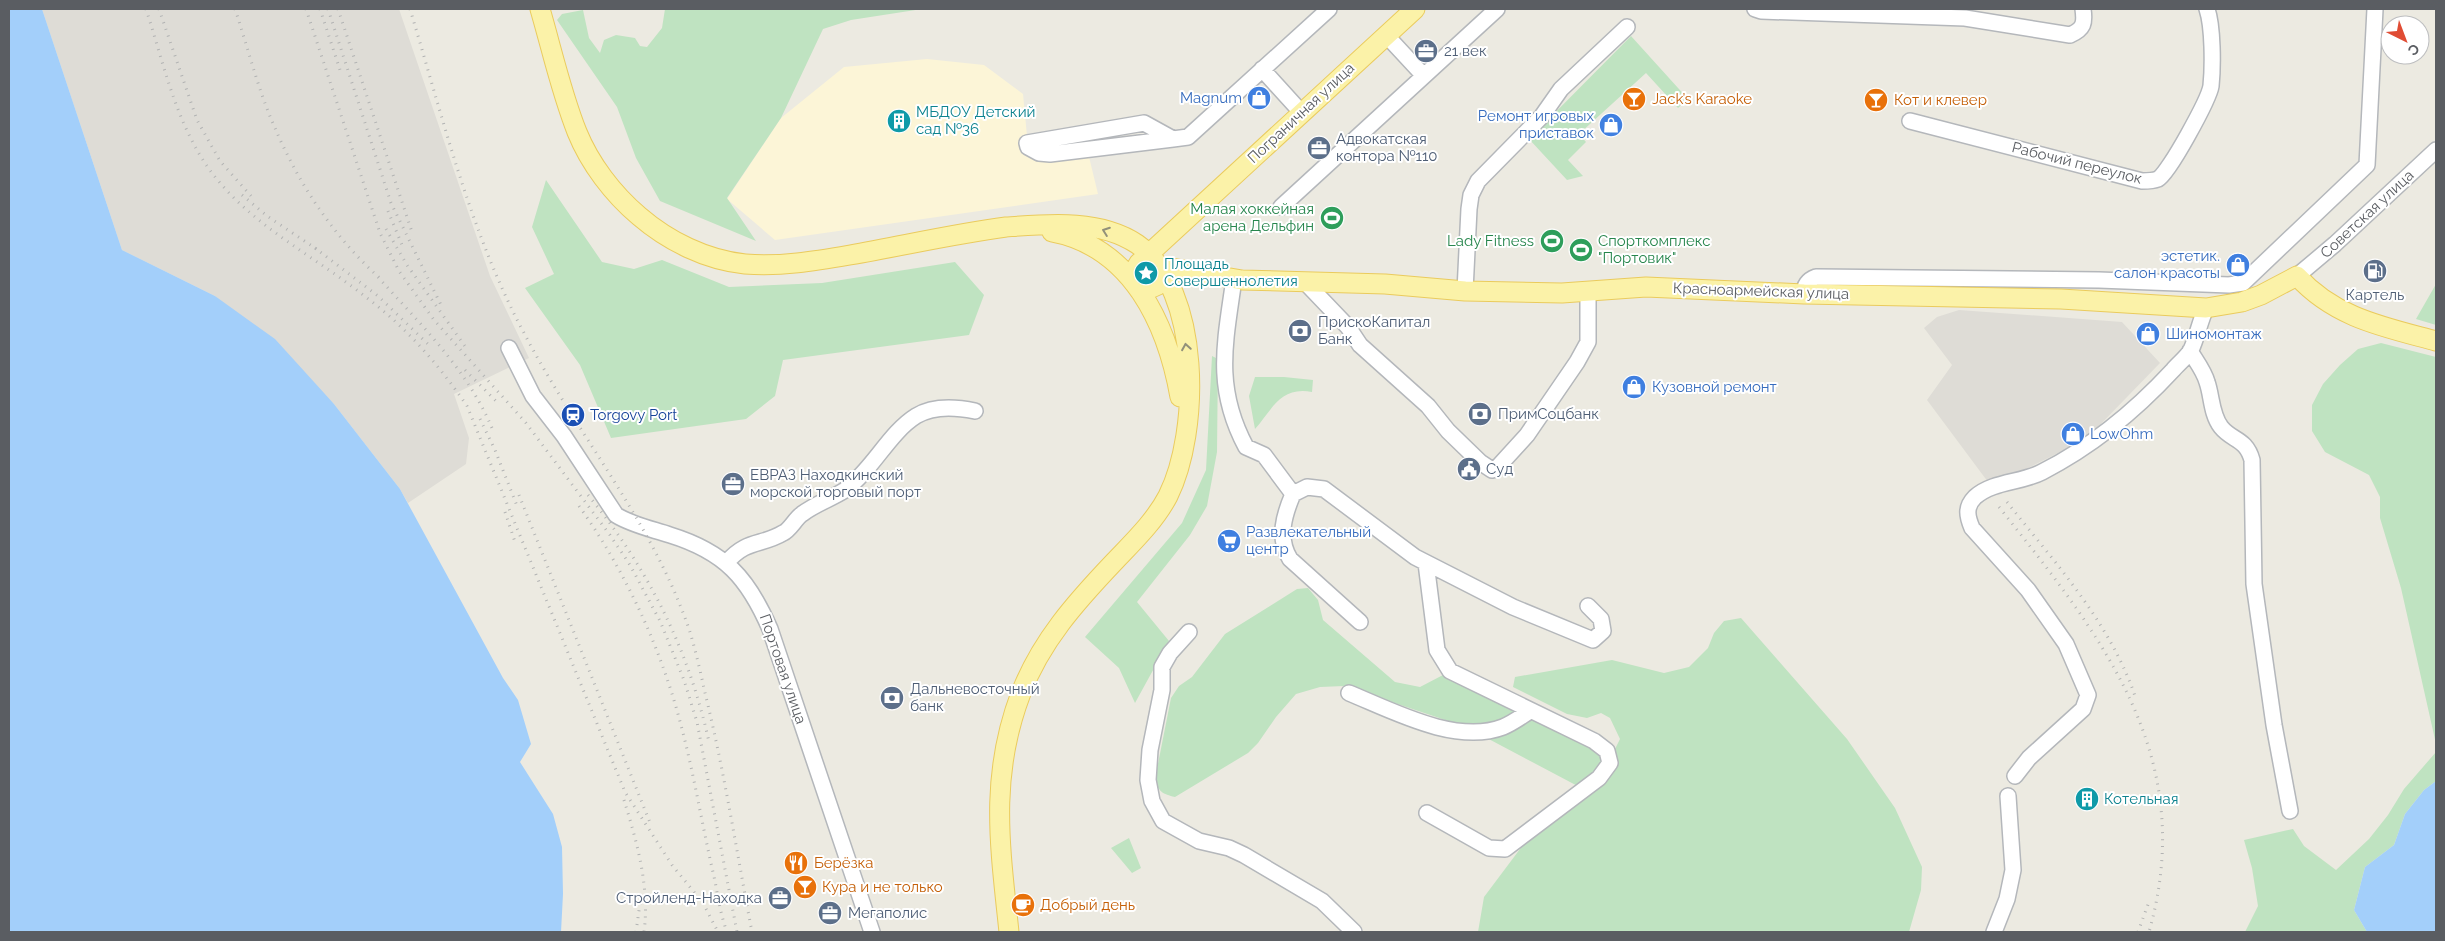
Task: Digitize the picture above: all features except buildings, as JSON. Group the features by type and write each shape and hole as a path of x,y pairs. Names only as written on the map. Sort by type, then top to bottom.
{"main road":[{"path":"540,9 578,133 600,173 620,198 649,224 691,249 716,258 743,264 772,265 821,260 1006,227 1036,225 1096,227 1122,237 1149,261 1154,286 1155,316 1172,364 1181,405 1184,448"},
{"name":"Пограничная улица","path":"1149,261 1188,218 1415,9"},
{"path":"1006,227 1056,232 1079,240 1154,286 1182,324 1187,355 1188,414 1184,448 1178,471 1167,498 1154,518 1055,628 1032,667 1013,715 1005,746 999,788 1000,844 1009,932"},
{"path":"1149,261 1133,273 1154,286"},
{"name":"Красноармейская улица","path":"1149,261 1227,278"},
{"path":"2297,276 2319,297 2361,320 2436,341"},
{"name":"Красноармейская улица","path":"1154,286 1227,278 1385,284 1465,292 1588,291 1646,287 1804,294 2098,301 2206,308 2242,302 2267,292 2297,276"}],"street":[{"path":"1174,139 1144,123 1027,143 1032,151 1050,154 1174,139 1188,137 1329,9"},
{"path":"1281,207 1497,9"},
{"path":"1755,9 1761,11 1965,18 2070,35 2080,31 2085,22 2083,9"},
{"name":"Рабочий переулок","path":"1910,120 2142,181 2157,179 2168,169 2205,104 2210,87 2212,59 2207,9"},
{"path":"1804,294 1804,287 1809,280 1816,277 2099,280 2230,286 2243,283 2367,166 2375,9"},
{"path":"1465,292 1469,209 1471,195 1478,181 1542,116 1561,89 1627,27"},
{"path":"1386,35 1424,76"},
{"path":"1262,69 1301,112"},
{"name":"Советская улица","path":"2297,276 2335,244 2436,150"},
{"path":"1227,278 1223,356 1224,381 1231,411 1246,447 1264,455 1293,494"},
{"path":"2098,301 2099,280"},
{"path":"1305,282 1348,327 1360,345 1428,406 1448,431 1480,462 1492,470 1496,469 1527,435 1577,362 1588,342 1588,291"},
{"path":"2015,776 2029,758 2083,709 2088,694 2066,644 2028,590 1972,528 1967,516 1970,502 1985,490 2040,474 2078,452 2110,428 2158,387 2190,351 2206,308"},
{"path":"509,348 534,396 564,436 616,515 624,520 678,537 727,562 740,549 784,533 804,513 847,488 869,467 900,429 917,415 950,406 976,410"},
{"path":"2190,351 2207,381 2214,414 2221,427 2243,442 2250,452 2252,460 2254,584 2274,725 2290,811"},
{"path":"1360,622 1290,559 1286,553 1282,540 1285,513 1293,494 1307,487 1324,489 1414,557 1513,607 1593,640 1603,630 1600,619 1588,606"},
{"name":"Портовая улица","path":"727,562 750,588 770,629 872,932"},
{"path":"1426,563 1437,650 1450,671 1594,741 1606,750 1610,763 1599,778 1505,848 1489,848 1427,813"},
{"path":"1189,632 1170,653 1162,667 1162,690 1150,750 1148,780 1152,801 1163,821 1199,840 1229,848 1252,860 1322,901 1354,932"},
{"path":"1349,693 1425,724 1465,733 1503,727 1530,711"},
{"path":"1994,932 2007,899 2013,870 2008,796"}],"shaded area":[{"path":"42,9 399,9 490,276 529,358 454,394 469,438 466,464 408,503 400,489 334,404 215,296 122,250"},
{"path":"927,59 984,65 1023,94 1027,136 1083,132 1098,194 775,240 727,199 781,118 844,67"},
{"path":"1959,310 2122,322 2160,363 2094,431 2074,445 2022,471 1988,482 1927,400 1952,365 1924,328 1937,317"}],"green space":[{"path":"665,9 922,9 851,20 823,29 781,118 727,198 756,241 660,201 636,158 617,107 557,20 562,14 583,10 589,38 600,53 604,40 616,35 635,38 640,46 647,47 662,28"},
{"path":"1631,36 1688,99 1678,108 1646,73 1579,134 1586,142 1568,160 1583,176 1567,180 1529,139"},
{"path":"546,180 602,262 634,269 662,260 729,287 822,283 955,262 984,295 969,335 783,360 775,396 746,419 611,438 580,365 525,288 554,274 532,227"},
{"path":"2436,284 2436,325 2416,319"},
{"path":"2381,343 2436,357 2436,744 2401,588 2380,518 2380,497 2369,475 2325,452 2312,431 2312,405 2323,384 2358,349"},
{"path":"1212,356 1218,359 1217,452 1207,506 1190,535 1137,602 1169,641 1135,703 1119,668 1085,637 1182,523 1206,470"},
{"path":"1255,377 1313,380 1312,392 1301,391 1284,396 1272,407 1255,429 1249,396"},
{"path":"1308,588 1318,600 1323,620 1395,682 1420,687 1443,675 1602,754 1614,751 1620,739 1610,718 1601,713 1587,718 1567,714 1513,687 1515,677 1612,660 1664,673 1689,667 1708,648 1714,633 1724,621 1741,618 1847,739 1895,808 1922,867 1921,890 1909,932 1478,932 1484,897 1526,841 1575,806 1587,791 1466,727 1344,686 1320,687 1296,694 1248,753 1175,797 1162,792 1155,779 1171,698 1179,686 1192,677 1225,634 1297,589"},
{"path":"2436,752 2436,781 2424,790 2405,814 2394,845 2365,867 2354,910 2367,932 2245,932 2258,906 2252,868 2244,840 2293,829 2304,846 2336,870 2369,839 2388,815 2404,789"},
{"path":"1129,838 1141,868 1132,873 1111,848"}],"water":[{"path":"9,9 42,9 122,250 215,296 275,339 334,404 400,489 503,678 518,700 531,744 520,762 553,814 562,847 563,894 561,932 9,932"},
{"path":"2436,781 2436,932 2367,932 2354,910 2365,867 2394,845 2405,814 2424,790"}],"railway":[{"path":"146,9 180,115 189,135 212,173 228,192 265,225 347,283 396,322 434,362 467,406 625,792 672,865 703,903 718,932"},
{"path":"159,9 197,120 220,161 252,197"},
{"path":"235,9 263,99 295,170 307,191 335,230 383,281"},
{"path":"306,9 380,233 399,271 434,320 526,423 610,535 630,565 660,621 684,680 697,722 737,932"},
{"path":"320,9 341,73"},
{"path":"328,9 391,203 441,305"},
{"path":"338,9 412,232"},
{"path":"410,9 459,174 488,255 505,295 545,370 655,551 689,629 719,756 752,932"},
{"path":"242,195 267,216 321,252"},
{"path":"388,211 402,245"},
{"path":"386,229 407,265 467,349"},
{"path":"315,248 378,296 431,347"},
{"path":"378,277 427,331 458,369 484,411 494,433"},
{"path":"465,370 499,404"},
{"path":"480,419 495,450 517,506"},
{"path":"519,495 651,825"},
{"path":"588,495 629,551 664,611 690,675 701,708 709,742"},
{"path":"2007,502 2062,571 2097,619 2125,671 2136,699"},
{"path":"579,506 596,531 627,585 641,613 664,670 687,748 720,907 727,932"},
{"path":"1999,507 2073,604 2105,652 2131,702 2151,754 2161,810 2161,869 2149,932"},
{"path":"505,512 516,545"},
{"path":"624,800 638,849 644,882 644,932"},
{"path":"636,932 641,896"},
{"path":"2138,932 2150,899"}],"place":[{"name":"21 век","path":"1426,51"},
{"name":"Magnum","path":"1259,98"},
{"name":"Jack’s Karaoke","path":"1634,99"},
{"name":"Кот и клевер","path":"1876,100"},
{"name":"МБДОУ Детский сад №36","path":"899,121"},
{"name":"Ремонт игровых приставок","path":"1611,125"},
{"name":"Адвокатская контора №110","path":"1319,148"},
{"name":"Малая хоккейная арена Дельфин","path":"1332,218"},
{"name":"Lady Fitness","path":"1552,241"},
{"name":"Спорткомплекс \"Портовик\"","path":"1581,250"},
{"name":"эстетик. салон красоты","path":"2238,265"},
{"name":"Картель","path":"2375,271"},
{"name":"Площадь Совершеннолетия","path":"1146,273"},
{"name":"ПрискоКапитал Банк","path":"1300,331"},
{"name":"Шиномонтаж","path":"2148,334"},
{"name":"Кузовной ремонт","path":"1634,387"},
{"name":"ПримСоцбанк","path":"1480,414"},
{"name":"Torgovy Port","path":"573,415"},
{"name":"LowOhm","path":"2073,434"},
{"name":"Суд","path":"1469,469"},
{"name":"ЕВРАЗ Находкинский морской торговый порт","path":"733,484"},
{"name":"Развлекательный центр","path":"1229,541"},
{"name":"Дальневосточный банк","path":"892,698"},
{"name":"Котельная","path":"2087,799"},
{"name":"Берёзка","path":"796,863"},
{"name":"Кура и не только","path":"805,887"},
{"name":"Стройленд-Находка","path":"780,898"},
{"name":"Добрый день","path":"1023,905"},
{"name":"Мегаполис","path":"830,913"}]}
